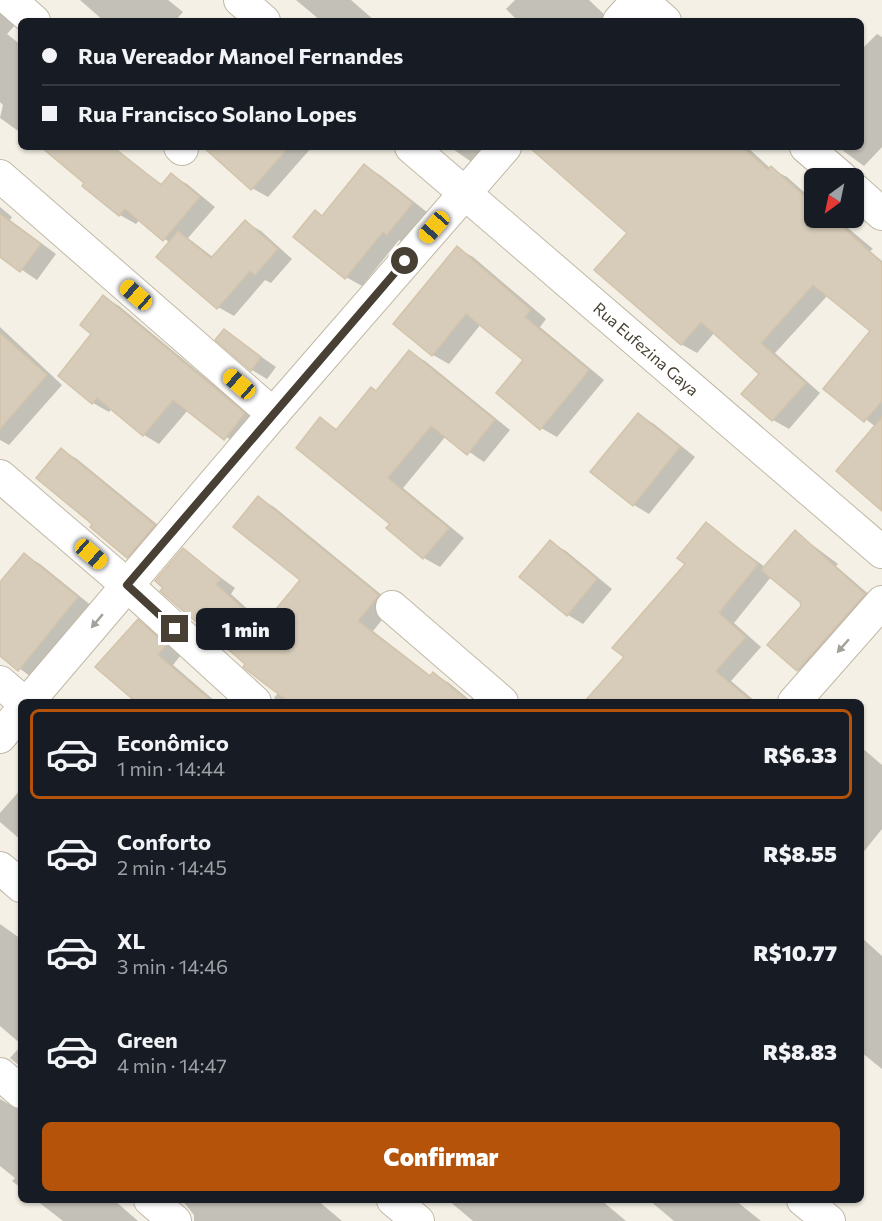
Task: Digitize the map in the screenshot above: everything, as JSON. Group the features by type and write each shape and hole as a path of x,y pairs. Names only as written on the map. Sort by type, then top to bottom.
{"street":[{"path":"10,0 31,18"},
{"path":"240,0 261,18"},
{"path":"622,18 640,0 661,18"},
{"name":"Rua Eufezina Gaya","path":"414,150 882,552"},
{"path":"31,699 273,414 502,150"},
{"path":"809,150 830,168"},
{"path":"0,176 273,414"},
{"path":"864,198 882,214"},
{"path":"0,476 127,585 252,699"},
{"path":"797,699 882,602"},
{"path":"392,607 499,699"},
{"path":"0,682 20,699"},
{"path":"0,736 18,715"},
{"path":"0,868 18,883"},
{"path":"0,1074 18,1089"},
{"path":"154,1203 175,1221"},
{"path":"397,1203 418,1221"},
{"path":"807,1203 829,1221"}],"building":[{"path":"45,150 117,150 161,185 171,173 200,197 163,241 125,209 119,216 82,186 84,183"},
{"path":"206,150 286,150 251,190"},
{"path":"532,150 745,150 768,170 771,166 804,196 804,228 844,228 882,263 882,401 864,422 823,389 870,331 813,285 761,343 806,383 772,421 741,394 759,374 701,322 681,345 594,270 627,233"},
{"path":"364,164 413,203 387,235 383,232 345,279 293,237 315,210 322,216"},
{"path":"0,214 41,244 20,272 0,257"},
{"path":"245,220 278,249 255,275 250,271 217,309 156,257 178,231 211,258"},
{"path":"457,246 531,310 525,317 589,370 540,430 496,393 523,360 466,314 432,356 393,324"},
{"path":"103,295 245,413 224,440 173,400 143,436 97,398 92,404 58,376 91,334 80,325"},
{"path":"224,329 261,357 251,371 215,340"},
{"path":"0,333 47,375 0,429"},
{"path":"409,350 495,420 467,455 431,426 388,478 449,528 423,559 386,528 390,524 296,448 320,417 336,430 371,387 376,391"},
{"path":"638,413 680,447 633,506 590,472"},
{"path":"882,417 882,511 836,471"},
{"path":"61,448 155,525 127,558 90,527 92,524 36,478"},
{"path":"258,496 379,595 358,621 430,676 433,672 465,699 285,699 243,667 245,664 160,591 163,588 155,581 183,548 221,579 216,584 262,626 300,580 233,527"},
{"path":"706,522 758,564 719,613 746,637 716,671 749,699 587,699 624,657 612,648 685,564 677,558"},
{"path":"795,530 865,594 797,671 767,645 801,606 800,602 761,570"},
{"path":"550,540 597,579 567,616 519,577"},
{"path":"24,553 78,597 18,671 0,656 0,582"},
{"path":"138,619 166,645 158,655 209,699 132,699 95,667"}],"route":[{"path":"175,629 127,585 405,261"}]}
